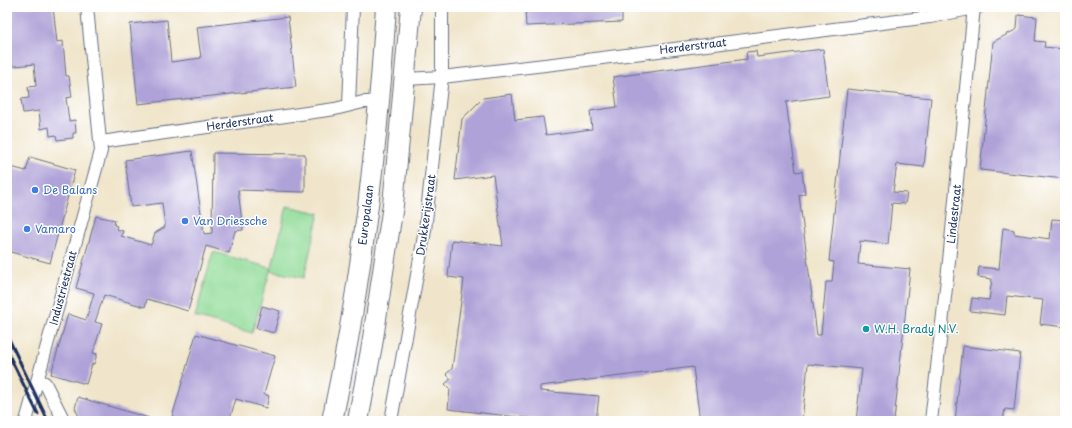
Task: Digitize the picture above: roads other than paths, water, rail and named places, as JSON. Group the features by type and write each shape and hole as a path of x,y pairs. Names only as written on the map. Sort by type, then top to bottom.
{"highway":[{"name":"Europalaan","path":"332,421 359,268 379,102 386,7"},
{"path":"358,421 372,345 391,219 406,79 411,7"}],"street":[{"name":"Industriestraat","path":"26,421 39,380 101,151 87,7"},
{"path":"348,105 353,7"},
{"name":"Drukkerijstraat","path":"394,421 425,230 442,77 442,7"},
{"name":"Herderstraat","path":"406,79 442,77 930,17 976,8"},
{"name":"Lindestraat","path":"931,421 976,8"},
{"name":"Herderstraat","path":"101,142 363,102 379,102"},
{"path":"39,380 45,383 64,421"}],"railway":[{"path":"7,335 48,421"},
{"path":"7,351 38,414"}],"place":[{"name":"De Balans","path":"35,190"},
{"name":"Van Driessche","path":"185,221"},
{"name":"Vamaro","path":"27,229"},
{"name":"W.H. Brady N.V.","path":"866,329"}]}
